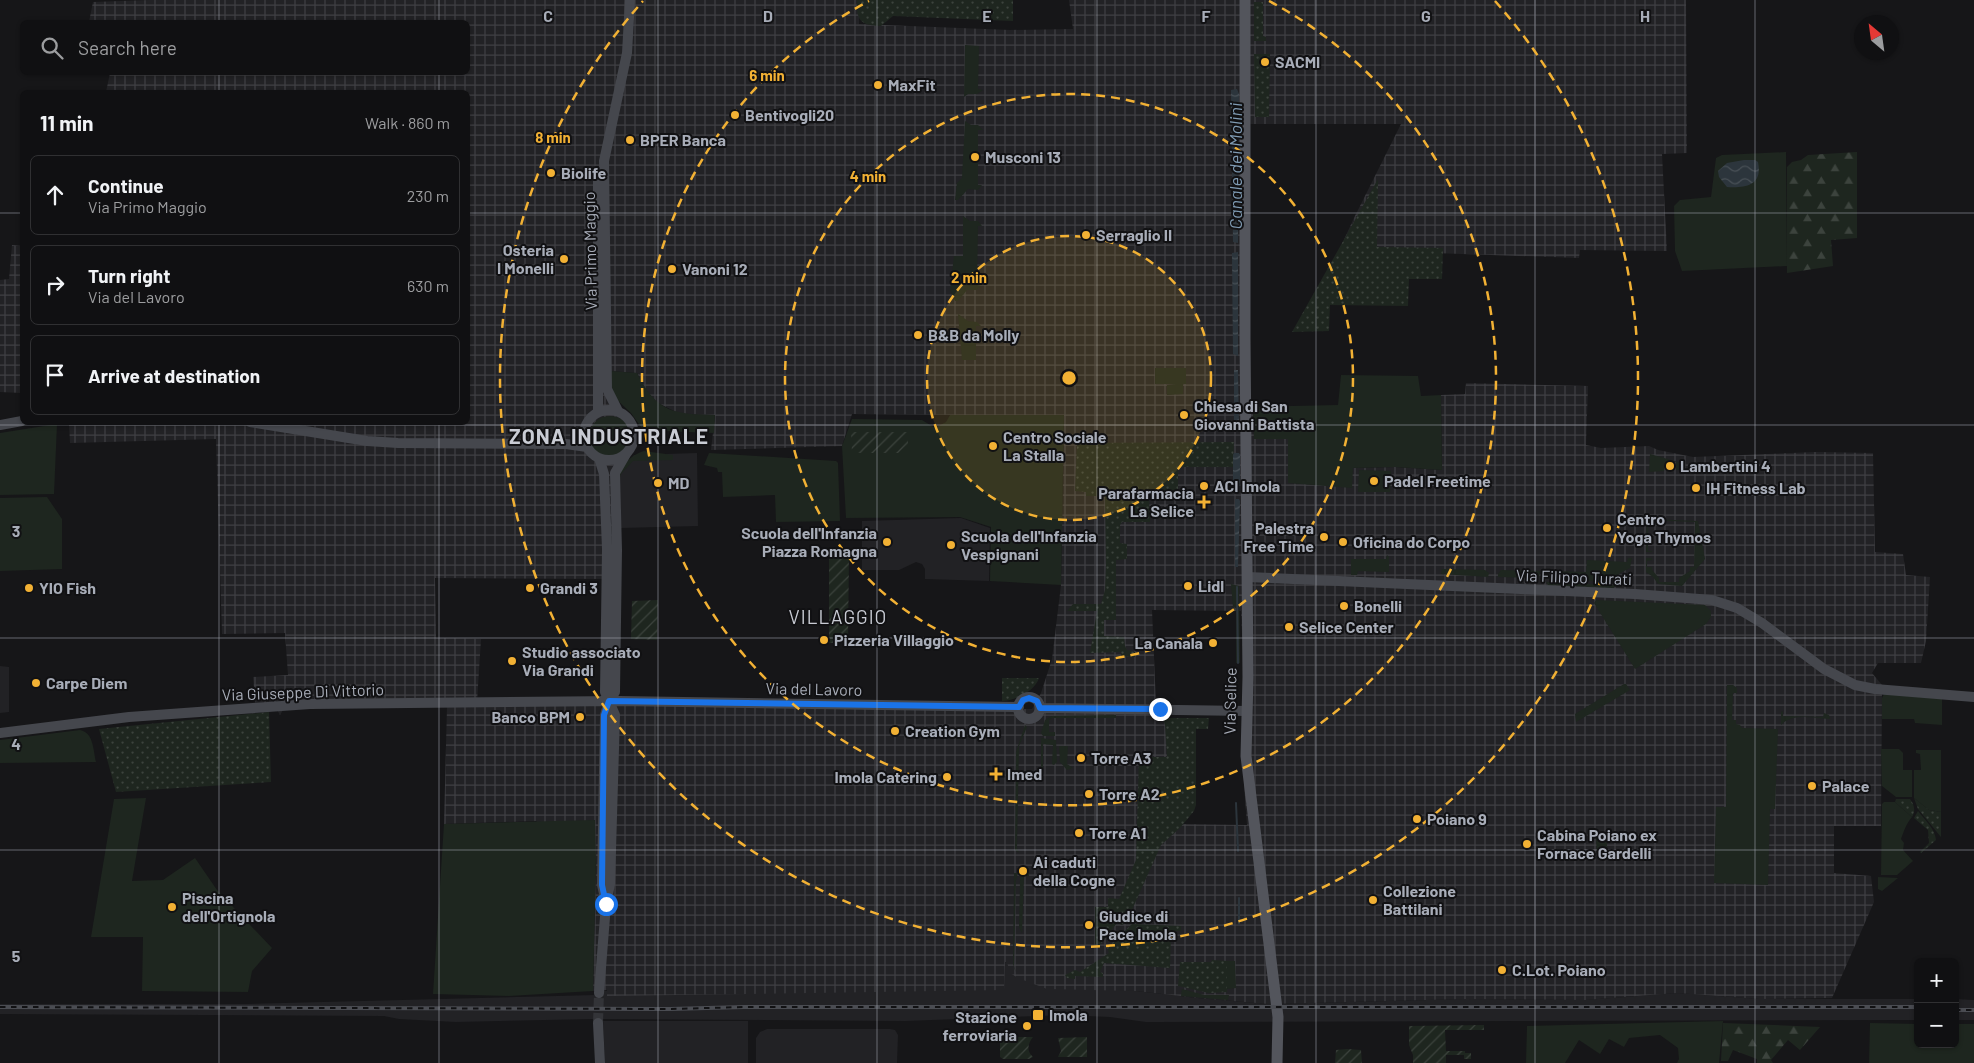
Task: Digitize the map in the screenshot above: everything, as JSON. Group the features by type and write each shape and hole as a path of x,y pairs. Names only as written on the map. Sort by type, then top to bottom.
{"main road":[{"name":"Via Selice","path":"1245,0 1246,768 1278,1017 1277,1063"}],"street":[{"name":"Via Primo Maggio","path":"598,412 598,164 621,56 624,0"},
{"name":"Via Primo Maggio","path":"609,701 615,692 617,550 615,473 631,447 634,439 634,430 631,422 618,411 606,389 604,161 627,53 630,0"},
{"path":"587,447 584,434 588,421 598,412 604,410 618,411"},
{"path":"0,425 20,421"},
{"path":"268,425 367,441 398,443 566,444 587,447 599,458 613,460 626,454"},
{"path":"566,444 584,434"},
{"name":"Via Primo Maggio","path":"599,458 604,474 607,555 605,692 615,715 610,884 606,904 599,993"},
{"name":"Via Filippo Turati","path":"1247,577 1635,594 1712,600 1737,608 1762,623 1824,669 1855,685 1875,689 1974,698"},
{"name":"Via del Lavoro","path":"1029,698 1037,701 1040,708 1038,714 1030,719 1022,716 1019,707 1023,700 1029,698"},
{"name":"Via del Lavoro","path":"609,701 1019,707"},
{"name":"Via Giuseppe Di Vittorio","path":"0,733 129,717 276,705 609,701"},
{"name":"Via del Lavoro","path":"1040,708 1246,711"},
{"path":"598,1023 600,1063"}],"shaded area":[{"path":"149,0 860,0 859,24 1010,30 1073,29 1069,0 1686,0 1687,153 1662,154 1667,251 1580,250 1579,258 1375,251 1333,264 1401,124 1247,124 1244,407 1253,407 1254,438 1288,439 1289,483 1352,487 1352,468 1395,467 1442,470 1441,395 1465,394 1466,383 1588,386 1586,445 1601,448 1649,446 1658,450 1693,457 1816,452 1873,453 1875,552 1903,554 1906,575 1930,577 1926,641 1921,663 1878,663 1872,673 1882,685 1881,826 1834,826 1834,873 1871,876 1874,902 1832,998 1760,999 1677,993 1585,1000 1465,999 1268,1004 1136,991 1047,989 1010,973 1007,962 1005,962 1004,990 607,996 607,990 593,991 596,860 536,821 444,824 447,707 367,705 283,710 280,715 275,706 256,708 253,677 288,675 285,633 222,634 216,439 70,443 69,425 470,425 470,90 106,90 110,75 470,75 470,20 89,20 93,2","holes":["609,371 637,373 645,389 656,402 680,414 715,415 711,450 842,446 852,414 1064,416 1061,585 1052,659 1041,693 1032,709 924,710 477,702 481,639 436,638 435,578 613,579 619,472 633,453 638,440 636,426 620,409","1152,610 1241,611 1245,701 1244,783 1247,825 1177,824 1166,724 1156,705"]},
{"path":"12,245 20,246 20,393 0,392 0,280 9,279"},
{"name":"MD","path":"697,453 698,526 621,528 619,474 634,455"},
{"name":"Scuola dell'Infanzia Vespignani","path":"961,518 990,528 989,581 925,579 925,569 922,564 916,562 899,570 862,570 862,521"},
{"path":"0,666 9,667 9,712 0,713"},
{"path":"1007,962 1101,989 1268,1004 1465,999 1585,1000 1677,993 1760,999 1914,999 1914,1020 1146,1022 1110,1017 1065,1015 905,1021 594,1019 456,1022 399,1019 384,1016 0,1014 0,1004 246,1004 596,995 604,991 881,969"},
{"path":"1959,999 1974,1000 1974,1020 1959,1020"},
{"path":"603,1021 748,1021 748,1063 605,1063"},
{"path":"767,1029 895,1030 898,1035 897,1063 756,1063 756,1038 760,1032"}],"green space":[{"path":"857,0 1013,0 1013,21 893,16 881,26 864,23 861,20 858,13"},
{"path":"1254,2 1263,2 1263,36 1266,37 1266,41 1254,41"},
{"path":"965,45 979,46 978,89 983,90 977,94 968,94 964,97"},
{"path":"1254,54 1270,54 1269,117 1255,117"},
{"path":"965,121 971,125 978,125 983,130 978,130 978,185 982,185 978,190 968,189 958,200 955,200 957,183 962,178"},
{"path":"1786,152 1787,266 1682,271 1675,251 1674,206 1680,200 1711,197 1716,158 1722,155"},
{"path":"1857,152 1857,238 1831,240 1833,266 1787,273 1787,167 1792,162 1801,160 1808,155"},
{"path":"1378,179 1377,247 1443,248 1442,279 1409,279 1408,306 1330,305 1329,331 1292,332"},
{"path":"963,216 970,221 978,221 982,226 978,226 977,285 981,286 976,290 967,290 958,301 955,301 950,290 954,256 963,256"},
{"path":"958,314 968,321 977,322 981,326 976,326 976,360 962,360"},
{"path":"1155,368 1186,368 1186,384 1183,384 1183,394 1167,395 1167,385 1176,384 1155,384"},
{"path":"610,371 637,373 652,396 668,409 688,414 715,415 714,433 661,431 660,439 646,434 631,413 615,398 611,389"},
{"path":"1341,375 1418,376 1421,396 1441,395 1442,470 1395,467 1353,468 1352,488 1288,483 1288,439 1254,439 1253,407 1338,405"},
{"path":"950,415 1064,415 1061,585 990,581 991,527 960,517 846,518 842,446 852,419 922,420 935,428 946,422"},
{"path":"610,416 625,422 631,437 625,452 610,458 595,452 589,437 595,422"},
{"path":"57,425 54,494 0,495 0,433"},
{"path":"851,432 908,432 908,453 852,453"},
{"path":"1234,442 1233,467 1178,467 1178,496 1149,496 1150,522 1122,522 1120,525 1120,543 1127,544 1127,559 1116,560 1116,620 1104,620 1104,636 1124,637 1127,650 1135,652 1135,657 1121,656 1121,652 1090,653 1097,611 1067,611 1073,604 1101,604 1105,590 1106,565 1105,496 1086,496 1086,492 1075,491 1077,443"},
{"path":"644,451 673,455 673,460 633,461 621,474 619,480 620,475 624,465 627,461"},
{"path":"709,453 836,461 838,463 840,521 776,522 775,495 723,497 722,472 718,472 717,468 704,465"},
{"path":"1650,454 1685,464 1684,470 1676,470 1676,462 1665,463 1664,471 1649,472"},
{"name":"Padel Freetime","path":"1359,470 1391,471 1390,492 1358,492"},
{"path":"47,497 62,519 62,569 0,571 0,498"},
{"path":"1647,519 1698,521 1705,559 1682,586 1658,584 1646,572 1646,558 1652,558 1652,560 1647,561 1647,567 1652,567 1652,570 1659,578 1659,582 1679,582 1679,578 1690,571 1690,567 1694,567 1695,522 1648,520 1648,551 1652,552 1646,552"},
{"path":"829,553 849,553 848,643 829,643"},
{"path":"1387,555 1389,557 1389,572 1358,571 1357,575 1351,575 1351,559 1386,559"},
{"path":"1628,558 1632,558 1630,568 1620,573 1611,582 1553,579 1554,571 1586,572 1587,560 1627,562"},
{"path":"1442,569 1485,570 1489,573 1488,577 1441,574"},
{"path":"1501,570 1540,571 1539,578 1498,577"},
{"path":"1631,573 1617,586 1612,588 1548,585 1546,582 1613,585 1623,576"},
{"path":"1231,584 1239,586 1240,663 1236,663 1236,608 1233,607"},
{"path":"658,600 657,640 631,639 632,601"},
{"path":"1596,600 1705,605 1711,611 1711,617 1706,624 1635,669 1594,603"},
{"path":"1002,678 1039,678 1029,691 1013,699 1002,701"},
{"path":"1624,684 1630,690 1576,722 1575,714"},
{"path":"1727,685 1733,685 1737,688 1737,693 1733,693 1732,720 1736,720 1736,724 1742,728 1778,729 1775,809 1770,809 1768,885 1714,883 1716,807 1726,807"},
{"path":"1884,694 1942,699 1942,725 1915,723 1914,719 1882,719 1882,698"},
{"path":"1783,711 1783,716 1823,717 1824,713 1829,715 1830,719 1797,718 1786,721 1781,725 1781,712"},
{"path":"269,712 271,782 116,792 99,729"},
{"path":"1116,715 1116,718 1052,718 1049,720 1049,732 1055,732 1055,736 1043,736 1041,733 1045,720 1052,716"},
{"path":"1163,718 1209,718 1208,729 1196,729 1196,805 1194,811 1180,828 1161,845 1127,921 1122,925 1117,923 1099,946 1095,944 1095,907 1108,907 1108,898 1119,899 1136,860 1139,757 1167,757"},
{"path":"1025,725 1027,727 1019,746 1017,848 1019,853 1015,850 1016,752"},
{"path":"80,730 85,732 90,738 96,762 0,763 0,740"},
{"path":"1041,738 1056,740 1057,762 1054,765 1052,764 1053,745 1043,744 1043,774 1041,774"},
{"path":"1059,746 1068,746 1067,764 1073,768 1067,770 1060,762"},
{"path":"1881,749 1899,749 1903,753 1903,770 1912,770 1912,797 1896,797 1882,786"},
{"path":"1916,750 1941,750 1941,812 1929,810 1914,798 1914,770 1921,770 1920,754 1916,753"},
{"path":"146,798 132,881 163,880 195,858 217,890 272,948 252,971 248,992 142,991 143,937 91,937 114,799"},
{"path":"1914,798 1929,810 1941,812 1941,837 1918,809"},
{"path":"1896,799 1910,799 1914,808 1912,817 1895,802"},
{"path":"1884,802 1895,802 1912,817 1901,839 1904,843 1903,850 1913,861 1897,875 1881,875 1882,804"},
{"path":"1918,811 1932,828 1936,840 1921,853 1929,843 1928,830 1914,818"},
{"path":"595,820 593,991 509,996 433,994 444,824"},
{"path":"1606,834 1608,858 1597,859 1596,835"},
{"path":"1022,868 1029,868 1029,876 1024,876 1022,933 1019,927"},
{"path":"1014,873 1018,873 1016,880 1014,967 1013,964"},
{"path":"1878,877 1898,878 1882,891 1878,889"},
{"path":"1132,924 1181,926 1181,931 1175,931 1171,935 1170,968 1104,963 1100,972 1103,973 1103,977 1075,976 1075,979 1067,978 1065,975 1075,970 1080,972 1109,953 1107,948"},
{"path":"1212,960 1227,961 1227,992 1209,993 1178,986 1180,962 1211,962"},
{"path":"1227,961 1235,961 1236,988 1227,989"},
{"path":"1182,989 1204,995 1229,995 1228,1000 1181,996"},
{"path":"1723,1021 1719,1063 1677,1063 1679,1059 1678,1048 1660,1035 1629,1038 1624,1047 1609,1039 1600,1054 1579,1040 1565,1063 1526,1063 1527,1026"},
{"path":"1723,1023 1820,1027 1800,1050 1788,1040 1771,1060 1773,1063 1757,1063 1757,1059 1733,1050 1728,1061 1721,1061"},
{"path":"1870,1023 1914,1024 1914,1048 1959,1048 1959,1024 1974,1024 1974,1063 1869,1063"},
{"path":"1484,1025 1484,1030 1445,1030 1446,1051 1465,1051 1465,1053 1471,1053 1471,1059 1464,1059 1464,1055 1446,1055 1446,1063 1413,1063 1413,1055 1409,1045 1409,1026"},
{"path":"1000,1037 1033,1037 1028,1047 1033,1057 1029,1059 1003,1059 1000,1057"},
{"path":"1087,1037 1087,1057 1058,1057 1061,1051 1058,1038"},
{"path":"1336,1050 1361,1050 1362,1063 1335,1063"}],"water":[{"path":"1237,89 1239,94 1238,243 1233,242 1231,90"},
{"path":"1755,160 1758,162 1759,170 1755,181 1746,186 1727,187 1719,177 1718,171 1727,163"},
{"path":"1238,252 1238,356 1233,354 1232,253"},
{"path":"1234,370 1238,370 1239,431 1234,431"},
{"path":"1234,453 1239,453 1240,455 1239,486 1235,486 1233,483"},
{"path":"1235,499 1240,501 1238,567 1235,567"}],"waterway":[{"name":"Canale dei Molini","path":"1237,587 1238,663"},
{"name":"Canale dei Molini","path":"1236,803 1238,851"},
{"name":"Canale dei Molini","path":"1239,898 1239,924"}],"tunnel":[{"path":"598,1023 599,993"}],"railway":[{"path":"0,1007 670,1009 744,1007 1914,1007"},
{"path":"1959,1010 1974,1010"}],"place":[{"name":"SACMI","path":"1265,62"},
{"name":"MaxFit","path":"878,85"},
{"name":"Bentivogli20","path":"735,115"},
{"name":"BPER Banca","path":"630,140"},
{"name":"Musconi 13","path":"975,157"},
{"name":"Biolife","path":"551,173"},
{"name":"Serraglio II","path":"1086,235"},
{"name":"Osteria I Monelli","path":"564,259"},
{"name":"Vanoni 12","path":"672,269"},
{"name":"B&B da Molly","path":"918,335"},
{"name":"Chiesa di San Giovanni Battista","path":"1184,415"},
{"name":"Centro Sociale La Stalla","path":"993,446"},
{"name":"Lambertini 4","path":"1670,466"},
{"name":"Padel Freetime","path":"1374,481"},
{"name":"MD","path":"658,483"},
{"name":"ACI Imola","path":"1204,486"},
{"name":"IH Fitness Lab","path":"1696,488"},
{"name":"Parafarmacia La Selice","path":"1204,502"},
{"name":"Centro Yoga Thymos","path":"1607,528"},
{"name":"Palestra Free Time","path":"1324,537"},
{"name":"Scuola dell'Infanzia Piazza Romagna","path":"887,542"},
{"name":"Oficina do Corpo","path":"1343,542"},
{"name":"Scuola dell'Infanzia Vespignani","path":"951,545"},
{"name":"Lidl","path":"1188,586"},
{"name":"YIO Fish","path":"29,588"},
{"name":"Grandi 3","path":"530,588"},
{"name":"Bonelli","path":"1344,606"},
{"name":"Selice Center","path":"1289,627"},
{"name":"Pizzeria Villaggio","path":"824,640"},
{"name":"La Canala","path":"1213,643"},
{"name":"Studio associato Via Grandi","path":"512,661"},
{"name":"Carpe Diem","path":"36,683"},
{"name":"Banco BPM","path":"580,717"},
{"name":"Creation Gym","path":"895,731"},
{"name":"Torre A3","path":"1081,758"},
{"name":"Imed","path":"996,774"},
{"name":"Imola Catering","path":"947,777"},
{"name":"Palace","path":"1812,786"},
{"name":"Torre A2","path":"1089,794"},
{"name":"Poiano 9","path":"1417,819"},
{"name":"Torre A1","path":"1079,833"},
{"name":"Cabina Poiano ex Fornace Gardelli","path":"1527,844"},
{"name":"Ai caduti della Cogne","path":"1023,871"},
{"name":"Collezione Battilani","path":"1373,900"},
{"name":"Piscina dell'Ortignola","path":"172,907"},
{"name":"Giudice di Pace Imola","path":"1089,925"},
{"name":"C.Lot. Poiano","path":"1502,970"},
{"name":"Imola","path":"1038,1015"},
{"name":"Stazione ferroviaria","path":"1027,1026"}],"district":[{"name":"ZONA INDUSTRIALE","path":"609,437"},
{"name":"VILLAGGIO","path":"838,617"}],"route":[{"path":"606,904 602,885 604,715 609,701 1019,707 1023,700 1032,698 1037,701 1040,708 1160,709"}]}
